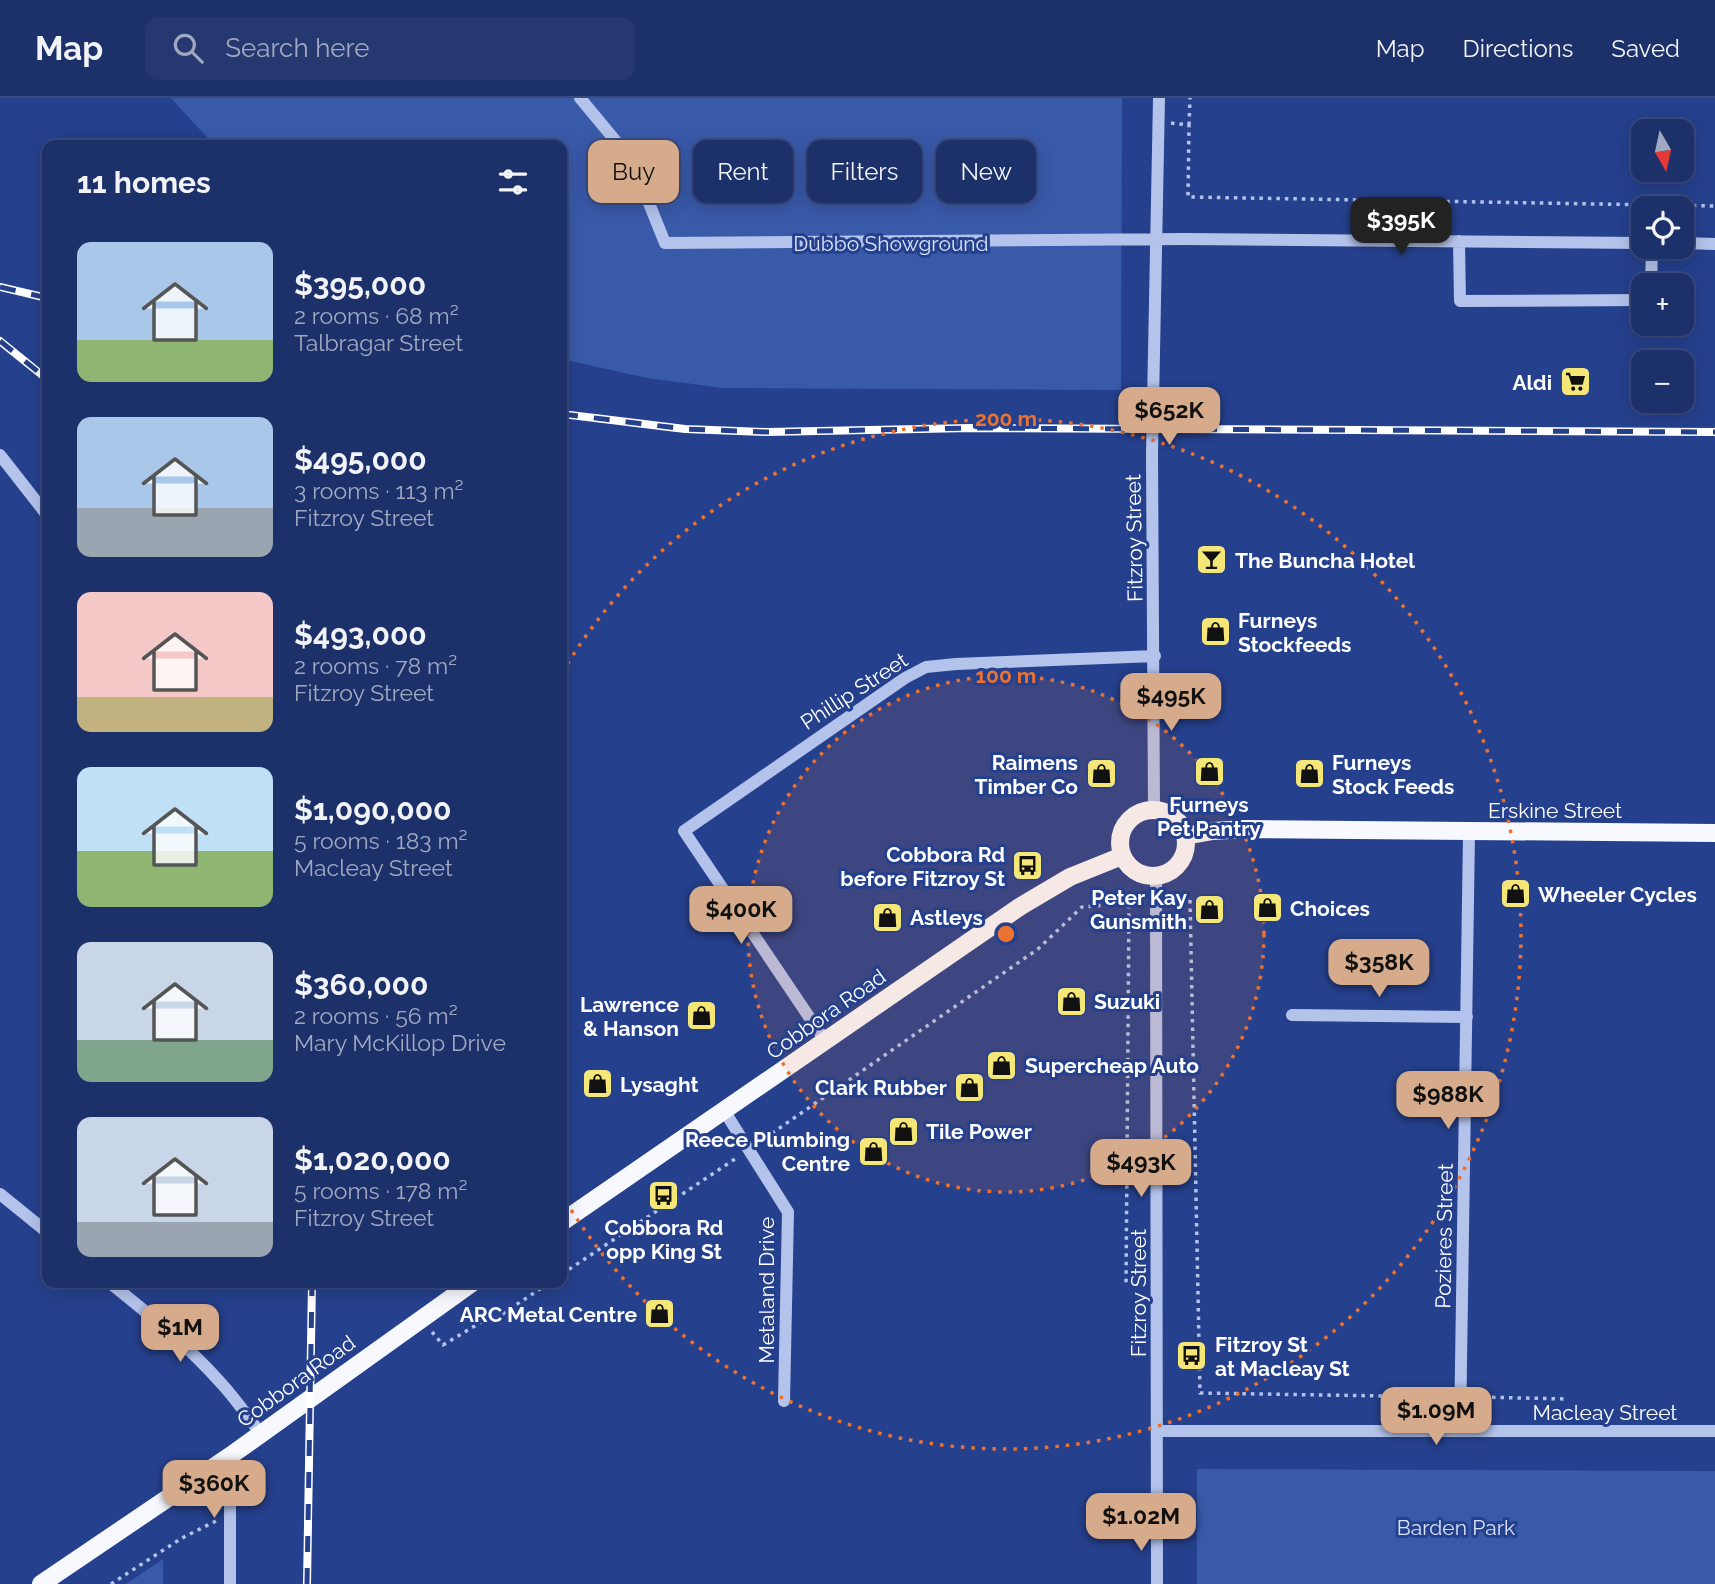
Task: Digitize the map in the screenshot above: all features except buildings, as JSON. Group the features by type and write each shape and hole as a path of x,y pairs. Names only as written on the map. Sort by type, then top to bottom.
{"main road":[{"path":"1154,809 1174,818 1181,826 1186,845 1180,862 1165,874 1156,876 1136,872 1122,856 1119,845 1125,824 1133,816 1154,809"},
{"name":"Erskine Street","path":"1185,836 1213,831 1245,830 1715,833"},
{"name":"Cobbora Road","path":"567,1219 1021,906 1070,877 1122,856"},
{"name":"Cobbora Road","path":"41,1584 230,1456 465,1288"}],"street":[{"path":"580,98 624,151 665,243 1158,239 1631,243"},
{"name":"Fitzroy Street","path":"1154,809 1152,454 1159,98"},
{"path":"1459,241 1460,302 1631,300"},
{"path":"1694,243 1715,244"},
{"path":"0,455 42,508"},
{"name":"Phillip Street","path":"826,1042 684,831 905,677 926,667 1155,656"},
{"name":"Pozieres Street","path":"1460,1430 1469,833"},
{"name":"Fitzroy Street","path":"1156,876 1157,1584"},
{"path":"1292,1015 1467,1017"},
{"name":"Metaland Drive","path":"725,1112 788,1212 784,1401"},
{"path":"0,1194 42,1228"},
{"path":"116,1288 194,1354 223,1384 261,1434"},
{"name":"Macleay Street","path":"1158,1431 1715,1431"},
{"path":"230,1456 230,1584"}],"path":[{"path":"1190,98 1188,197 1715,206"},
{"path":"1159,122 1189,125"},
{"path":"1190,900 1200,1393 1569,1399"},
{"path":"567,1271 749,1150 1038,949 1082,907 1129,903 1126,1287"},
{"path":"421,1318 443,1345 483,1321 495,1319 542,1288"},
{"path":"111,1584 182,1538 230,1514"}],"green space":[{"name":"Dubbo Showground","path":"171,98 1122,98 1121,390 723,388 647,378 567,360 567,140 209,140"},
{"name":"Barden Park","path":"1197,1469 1715,1471 1715,1584 1197,1584"},
{"path":"163,1559 163,1584 126,1584"}],"railway":[{"path":"0,287 42,297"},
{"path":"0,341 42,375"},
{"path":"567,415 685,429 767,432 971,428 1715,432"},
{"path":"307,1584 312,1288"}],"place":[{"name":"Aldi","path":"1575,382"},
{"name":"The Buncha Hotel","path":"1212,560"},
{"name":"Furneys Stockfeeds","path":"1215,632"},
{"name":"Furneys Pet Pantry","path":"1209,772"},
{"name":"Raimens Timber Co","path":"1101,774"},
{"name":"Furneys Stock Feeds","path":"1309,774"},
{"name":"Cobbora Rd before Fitzroy St","path":"1028,866"},
{"name":"Wheeler Cycles","path":"1515,894"},
{"name":"Choices","path":"1267,908"},
{"name":"Peter Kay Gunsmith","path":"1210,909"},
{"name":"Astleys","path":"887,917"},
{"name":"Suzuki","path":"1071,1001"},
{"name":"Lawrence & Hanson","path":"702,1016"},
{"name":"Supercheap Auto","path":"1002,1065"},
{"name":"Lysaght","path":"597,1084"},
{"name":"Clark Rubber","path":"970,1087"},
{"name":"Tile Power","path":"903,1131"},
{"name":"Reece Plumbing Centre","path":"873,1151"},
{"name":"Cobbora Rd opp King St","path":"664,1195"},
{"name":"ARC Metal Centre","path":"660,1314"},
{"name":"Fitzroy St at Macleay St","path":"1192,1356"}]}
